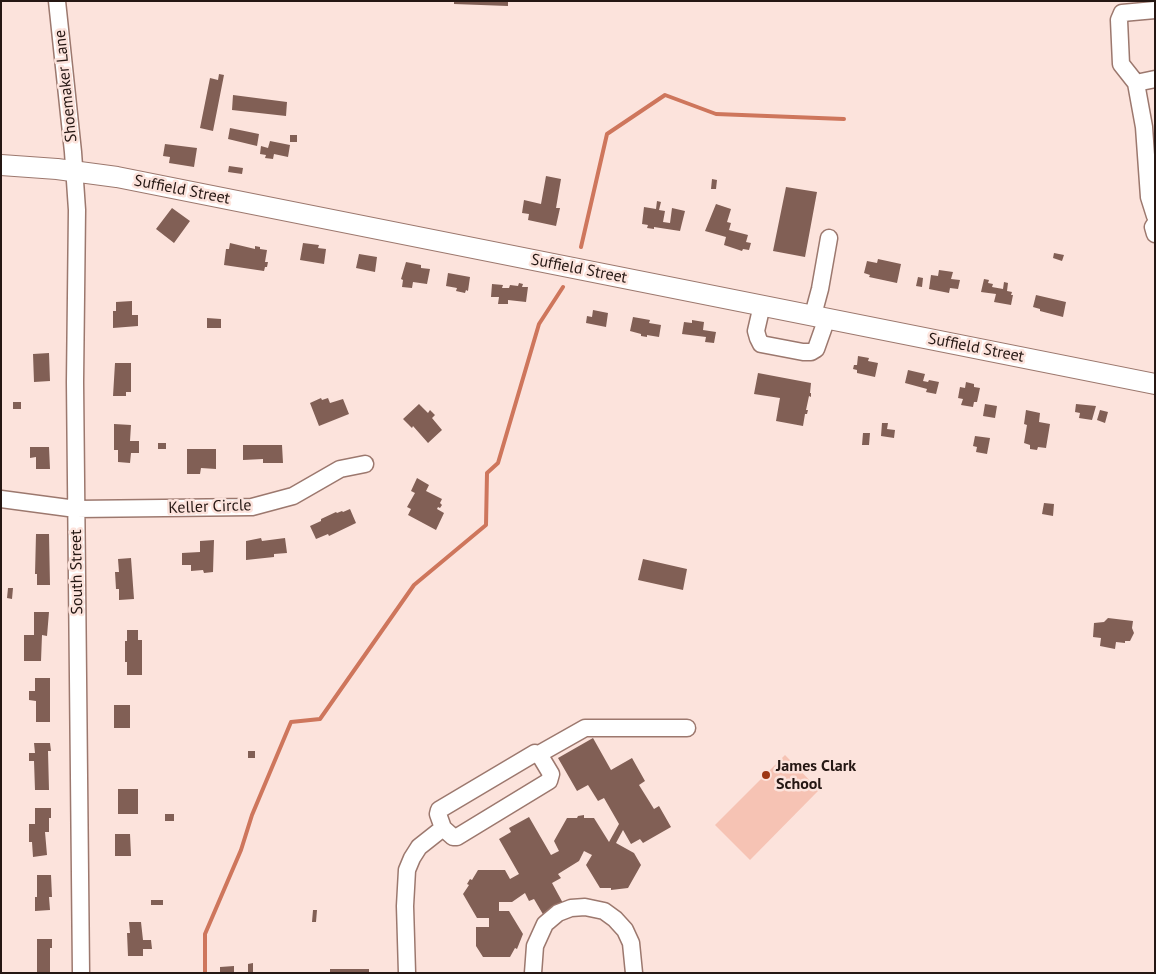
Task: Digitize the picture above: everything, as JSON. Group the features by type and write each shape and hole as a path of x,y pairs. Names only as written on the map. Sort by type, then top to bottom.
{"main road":[{"name":"Suffield Street","path":"1,165 75,170 117,177 1155,384"}],"street":[{"name":"Shoemaker Lane","path":"57,1 75,170"},
{"path":"1155,10 1122,13 1118,20 1121,64 1136,83 1144,127 1149,197 1155,216"},
{"path":"1136,83 1155,79"},
{"name":"South Street","path":"75,170 77,210 75,382 81,973"},
{"path":"1155,224 1153,226 1155,234"},
{"path":"762,305 756,331 761,344 804,352 811,352 816,349 820,317 820,289 829,238"},
{"name":"Keller Circle","path":"1,499 76,509 252,507 293,496 340,469 365,464"},
{"path":"539,754 551,774 549,781 457,837 453,837 443,828 438,814 439,810 535,753 539,754 585,728 687,728"},
{"path":"407,973 405,900 407,870 420,846 443,828"},
{"path":"532,973 535,946 544,924 564,910 585,907 604,911 625,930 631,943 634,973"}],"shaded area":[{"path":"785,755 819,790 750,860 715,825"}],"building":[{"path":"454,1 508,1 508,6 454,4"},
{"path":"219,74 224,75 213,131 200,128 210,78 218,80"},
{"path":"233,95 287,102 286,116 232,110"},
{"path":"230,128 259,134 257,146 228,139"},
{"path":"290,135 297,135 297,142 290,142"},
{"path":"270,141 290,145 288,157 274,154 273,159 265,158 266,155 260,154 261,146 268,148"},
{"path":"165,144 197,148 194,167 169,163 170,157 163,156"},
{"path":"229,166 243,168 242,174 228,172"},
{"path":"546,176 561,179 556,208 560,208 556,226 528,220 529,214 522,213 524,200 541,204"},
{"path":"712,179 717,180 716,189 711,189"},
{"path":"786,187 817,192 805,257 773,251"},
{"path":"657,201 661,202 659,210 665,211 663,222 670,223 672,208 685,211 680,231 654,227 654,229 647,228 648,225 642,224 644,207 656,209"},
{"path":"716,204 731,209 727,222 731,223 729,230 748,235 746,242 751,243 749,250 743,249 742,251 724,245 726,237 705,231"},
{"path":"172,208 190,221 174,243 156,229"},
{"path":"230,243 255,249 255,246 267,250 265,262 268,262 267,267 265,267 264,271 224,265 226,249 229,249"},
{"path":"303,243 319,245 318,248 326,249 324,264 300,260"},
{"path":"1054,253 1064,255 1062,261 1053,258"},
{"path":"359,254 377,257 375,272 356,268"},
{"path":"878,259 901,264 897,283 869,277 870,275 864,273 867,261 877,263"},
{"path":"406,262 421,265 421,268 430,269 427,284 413,282 412,288 402,287 403,280 401,279"},
{"path":"939,270 953,272 951,279 960,280 958,289 950,288 949,293 929,289 931,275 938,276"},
{"path":"448,273 470,277 468,291 466,290 465,293 456,291 457,288 446,286"},
{"path":"918,277 923,278 922,287 916,286"},
{"path":"984,279 989,280 988,283 993,284 992,287 1003,289 1004,282 1008,283 1007,291 1012,292 1011,295 1013,295 1011,305 994,302 996,294 981,292"},
{"path":"519,283 523,284 522,287 528,287 526,302 508,300 508,304 498,304 499,297 491,297 492,284 503,285 502,288 509,288 510,285 518,286"},
{"path":"1036,295 1066,302 1063,317 1040,311 1040,309 1033,307"},
{"path":"132,301 132,315 138,315 138,326 113,328 113,311 116,311 116,302"},
{"path":"593,310 608,313 606,327 586,323 587,316 592,317"},
{"path":"633,317 650,320 649,323 661,325 659,337 641,336 641,334 630,331"},
{"path":"207,318 221,319 221,328 207,328"},
{"path":"692,320 704,322 703,330 716,332 714,343 705,342 706,337 682,334 684,322 692,323"},
{"path":"49,353 50,381 34,382 33,354"},
{"path":"858,356 869,358 868,361 878,363 875,377 857,373 857,370 853,369 854,365 857,365"},
{"path":"115,363 131,363 131,392 126,392 126,396 113,396"},
{"path":"908,370 925,374 923,381 939,382 936,394 926,392 927,389 905,383"},
{"path":"758,373 811,383 811,397 809,396 806,410 808,410 807,414 805,414 803,426 776,421 780,398 754,394"},
{"path":"966,382 980,388 977,402 974,402 973,407 961,405 963,399 958,398 960,387 965,388"},
{"path":"321,398 322,400 328,398 330,403 343,399 349,414 319,426 310,403"},
{"path":"13,402 21,402 21,409 13,409"},
{"path":"419,404 428,413 430,410 435,415 432,418 442,430 428,443 413,426 412,428 403,419"},
{"path":"985,404 997,406 995,418 983,416"},
{"path":"1076,404 1096,406 1092,420 1079,418 1080,413 1075,412"},
{"path":"1026,410 1040,413 1039,422 1050,424 1046,448 1030,449 1030,445 1024,443 1027,425 1024,424"},
{"path":"1100,410 1108,412 1105,423 1097,420"},
{"path":"882,423 888,423 887,429 895,430 894,438 881,436"},
{"path":"114,424 131,425 130,441 139,441 139,453 131,453 130,463 118,462 118,450 114,450"},
{"path":"863,433 870,433 869,445 862,445"},
{"path":"975,436 990,438 987,454 976,452 977,447 973,446"},
{"path":"158,443 166,443 166,449 158,449"},
{"path":"243,445 282,445 283,463 263,463 263,459 243,460"},
{"path":"30,447 49,447 50,469 36,469 36,457 30,458"},
{"path":"187,449 216,449 216,469 201,468 200,474 187,474"},
{"path":"417,478 429,485 426,491 442,499 440,503 442,505 437,509 444,513 436,530 408,515 411,509 407,507 415,493 411,491"},
{"path":"1044,503 1054,504 1053,516 1042,514"},
{"path":"350,509 356,523 329,536 328,534 316,539 310,526 336,512"},
{"path":"36,534 49,534 50,585 37,585 37,574 35,574"},
{"path":"261,538 262,541 285,538 287,553 274,554 274,557 246,560 246,541"},
{"path":"214,540 213,572 204,573 203,570 191,571 191,565 182,565 182,553 200,552 200,541"},
{"path":"131,558 134,599 119,600 119,589 116,589 115,572 119,572 118,559"},
{"path":"643,559 687,569 683,590 638,580"},
{"path":"8,588 13,588 12,599 7,598"},
{"path":"34,612 49,612 47,636 42,635 41,661 24,661 24,635 34,635"},
{"path":"1108,618 1133,621 1132,628 1134,633 1130,641 1125,641 1125,643 1116,642 1115,649 1100,646 1101,638 1093,637 1094,623 1104,622"},
{"path":"127,630 138,630 138,640 142,640 142,675 127,675 125,641 127,641"},
{"path":"35,678 50,678 50,722 36,722 36,701 29,700 29,691 35,691"},
{"path":"114,705 130,705 130,728 114,728"},
{"path":"593,738 611,770 632,758 645,781 639,785 654,809 659,806 671,827 643,843 640,839 631,844 623,830 616,843 634,853 641,865 628,888 611,890 611,888 600,888 586,865 592,855 584,851 579,861 558,874 561,878 552,883 564,905 544,916 534,899 529,901 525,893 512,902 499,902 499,911 509,911 523,934 517,949 515,948 510,957 483,957 476,946 476,927 489,927 489,918 477,918 463,894 469,885 467,884 470,879 472,880 478,870 505,870 510,879 519,874 499,839 511,832 509,828 529,817 551,855 559,851 554,841 567,818 577,818 584,815 584,818 594,818 609,842 619,824 604,798 598,801 588,785 577,791 558,758"},
{"path":"34,743 50,743 51,751 48,751 49,790 35,790 34,761 29,761 29,753 35,753"},
{"path":"248,751 255,751 255,758 248,758"},
{"path":"118,789 138,789 138,814 118,814"},
{"path":"35,808 51,808 51,818 49,818 49,832 45,832 47,855 33,857 32,842 29,842 29,824 35,824"},
{"path":"165,814 174,814 174,821 165,821"},
{"path":"115,834 130,834 131,856 115,856"},
{"path":"37,875 51,875 52,897 49,897 50,910 35,911"},
{"path":"151,900 163,900 163,905 151,905"},
{"path":"313,910 317,910 316,922 312,922"},
{"path":"129,922 141,922 143,940 151,940 152,949 143,949 143,956 128,956 127,933 130,933"},
{"path":"37,939 52,939 50,973 37,973"},
{"path":"253,963 253,973 248,973 248,964"},
{"path":"234,966 234,973 220,973 220,967"},
{"path":"330,969 369,969 369,973 330,973"}],"waterway":[{"path":"581,247 607,134 665,95 716,114 844,119"},
{"path":"205,973 205,934 241,850 252,815 291,722 320,719 414,585 486,525 487,473 498,463 539,324 563,287"}],"place":[{"name":"James Clark School","path":"766,775"}]}
